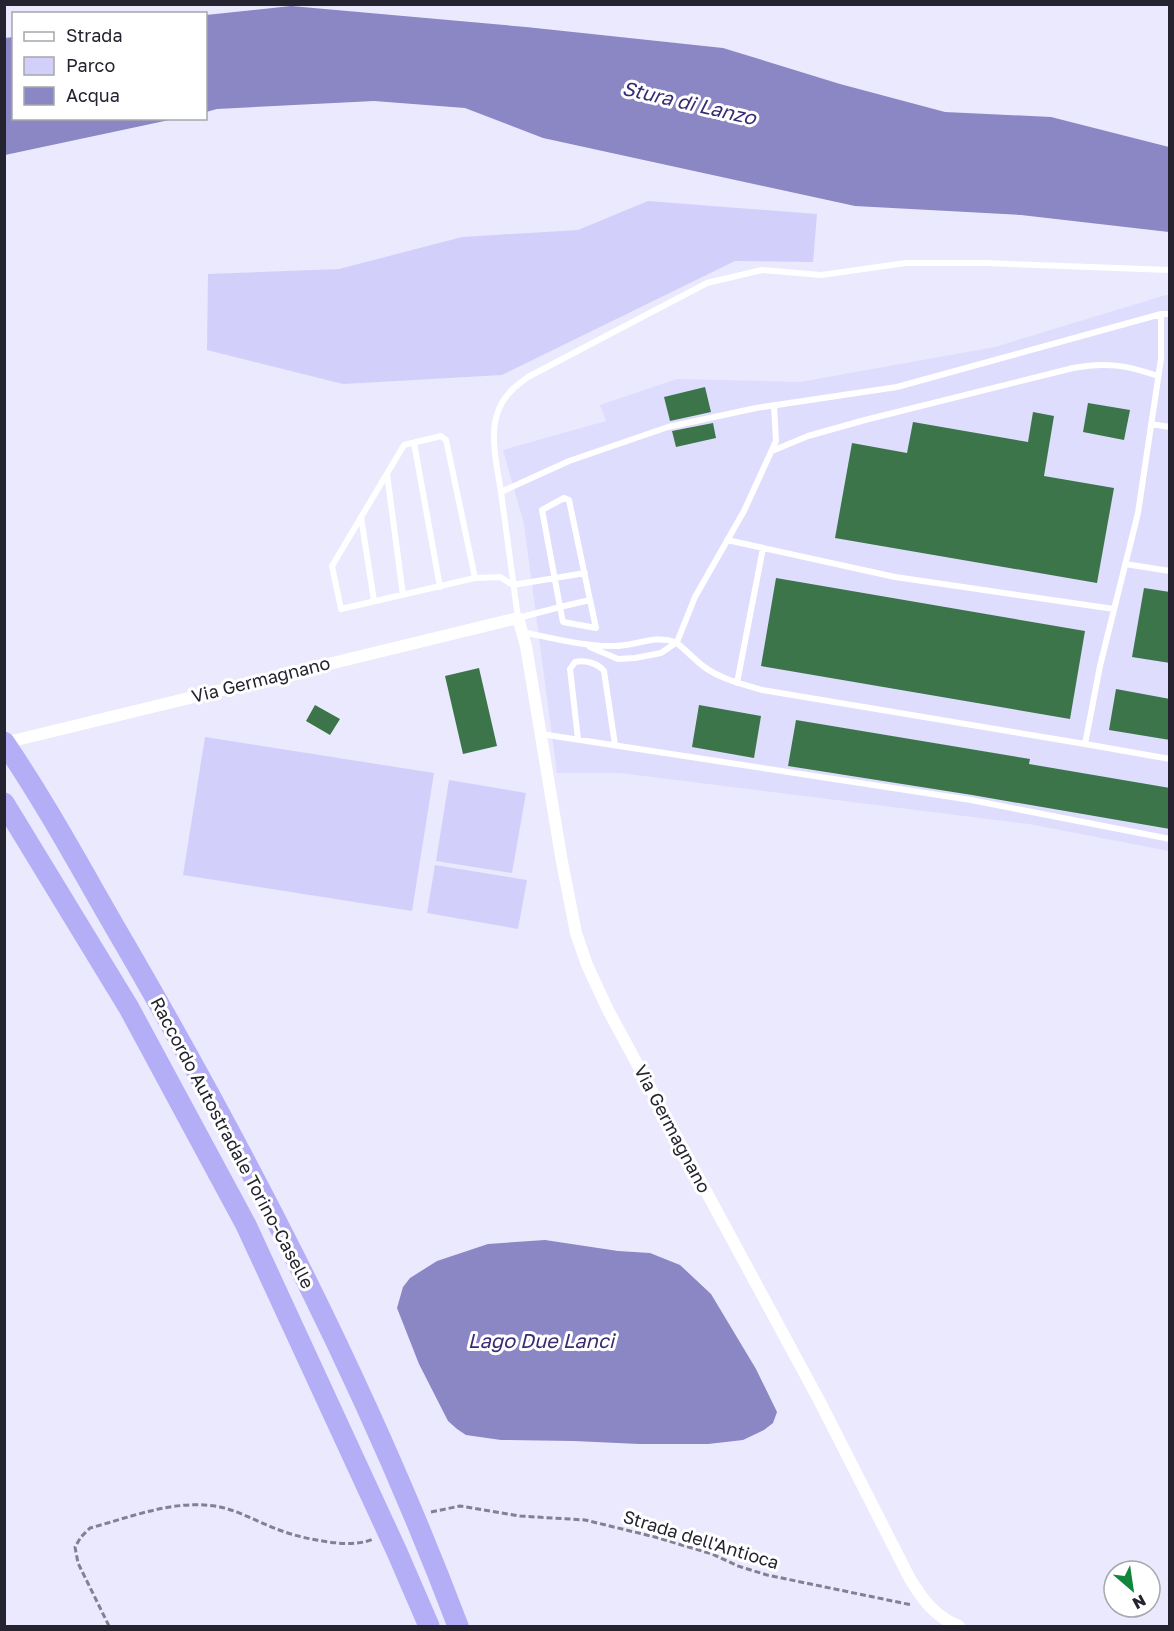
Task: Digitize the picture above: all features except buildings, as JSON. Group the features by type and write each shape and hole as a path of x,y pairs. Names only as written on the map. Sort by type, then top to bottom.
{"highway":[{"name":"Raccordo Autostradale Torino-Caselle","path":"4,742 17,760 162,1010 276,1217 398,1477 426,1541 458,1626"},
{"name":"Raccordo Autostradale Torino-Caselle","path":"4,803 129,1008 246,1225 398,1552 429,1626"}],"street":[{"name":"Via Germagnano","path":"4,742 518,618 526,646 576,933 587,965 614,1020 820,1402 910,1579 926,1604 946,1621 959,1626"}],"lane":[{"name":"Via Germagnano","path":"518,618 494,443 495,415 509,392 528,377 707,283 762,270 821,275 906,263 1170,270"},
{"path":"501,492 569,461 668,427 774,405 897,387 1161,314 1170,314"},
{"path":"1085,744 1100,666 1138,513 1161,351 1161,314"},
{"path":"1161,351 1170,352"},
{"path":"772,451 808,436 865,420 1073,368 1098,364 1130,366 1158,376"},
{"path":"585,645 618,659 662,652 676,642 695,597 744,511 772,451 777,434 774,405"},
{"path":"1151,424 1170,427"},
{"path":"475,578 446,440 441,436 404,445 332,566 341,609 475,578 500,577 513,585 585,573"},
{"path":"414,443 440,587"},
{"path":"387,473 403,595"},
{"path":"564,498 569,500 585,573 596,628 563,622 542,510 564,498"},
{"path":"361,517 374,602"},
{"path":"727,540 895,577 1114,609"},
{"path":"737,683 763,548"},
{"path":"1125,564 1170,571"},
{"path":"518,618 591,600"},
{"path":"520,631 585,645 615,646 658,639 676,642 706,669 737,683 762,690 1170,759"},
{"path":"578,739 570,669 575,662 580,661 598,665 604,670 615,745"},
{"path":"540,734 971,800 1170,838"}],"path":[{"path":"109,1626 78,1563 75,1547 90,1528 165,1507 190,1504 242,1513 292,1535 311,1540 346,1544 367,1542"},
{"name":"Strada dell'Antioca","path":"433,1512 460,1506 520,1516 585,1520 712,1554 738,1566 767,1575 911,1605 926,1604"}],"shaded area":[{"path":"1169,295 1169,851 1029,824 620,773 557,773 524,524 503,450 606,421 600,405 677,379 800,382 995,347"}],"green space":[{"path":"648,201 817,214 813,262 735,261 502,375 343,384 207,350 208,274 339,269 462,237 578,230"},
{"path":"205,737 434,773 412,911 183,875"},
{"path":"449,780 526,793 512,873 436,861"},
{"path":"435,865 527,880 518,929 427,913"}],"water":[{"name":"Stura di Lanzo","path":"291,6 526,27 723,48 840,84 945,112 1051,117 1169,147 1169,232 1021,215 855,206 543,138 465,108 374,101 217,109 207,112 207,15"},
{"path":"12,37 12,120 169,120 5,155 5,38"},
{"name":"Lago Due Lanci","path":"545,1240 618,1251 650,1253 680,1265 711,1294 756,1369 777,1412 773,1423 743,1440 708,1444 501,1440 466,1435 457,1429 448,1421 419,1364 397,1308 403,1287 410,1278 437,1261 488,1244"}]}
